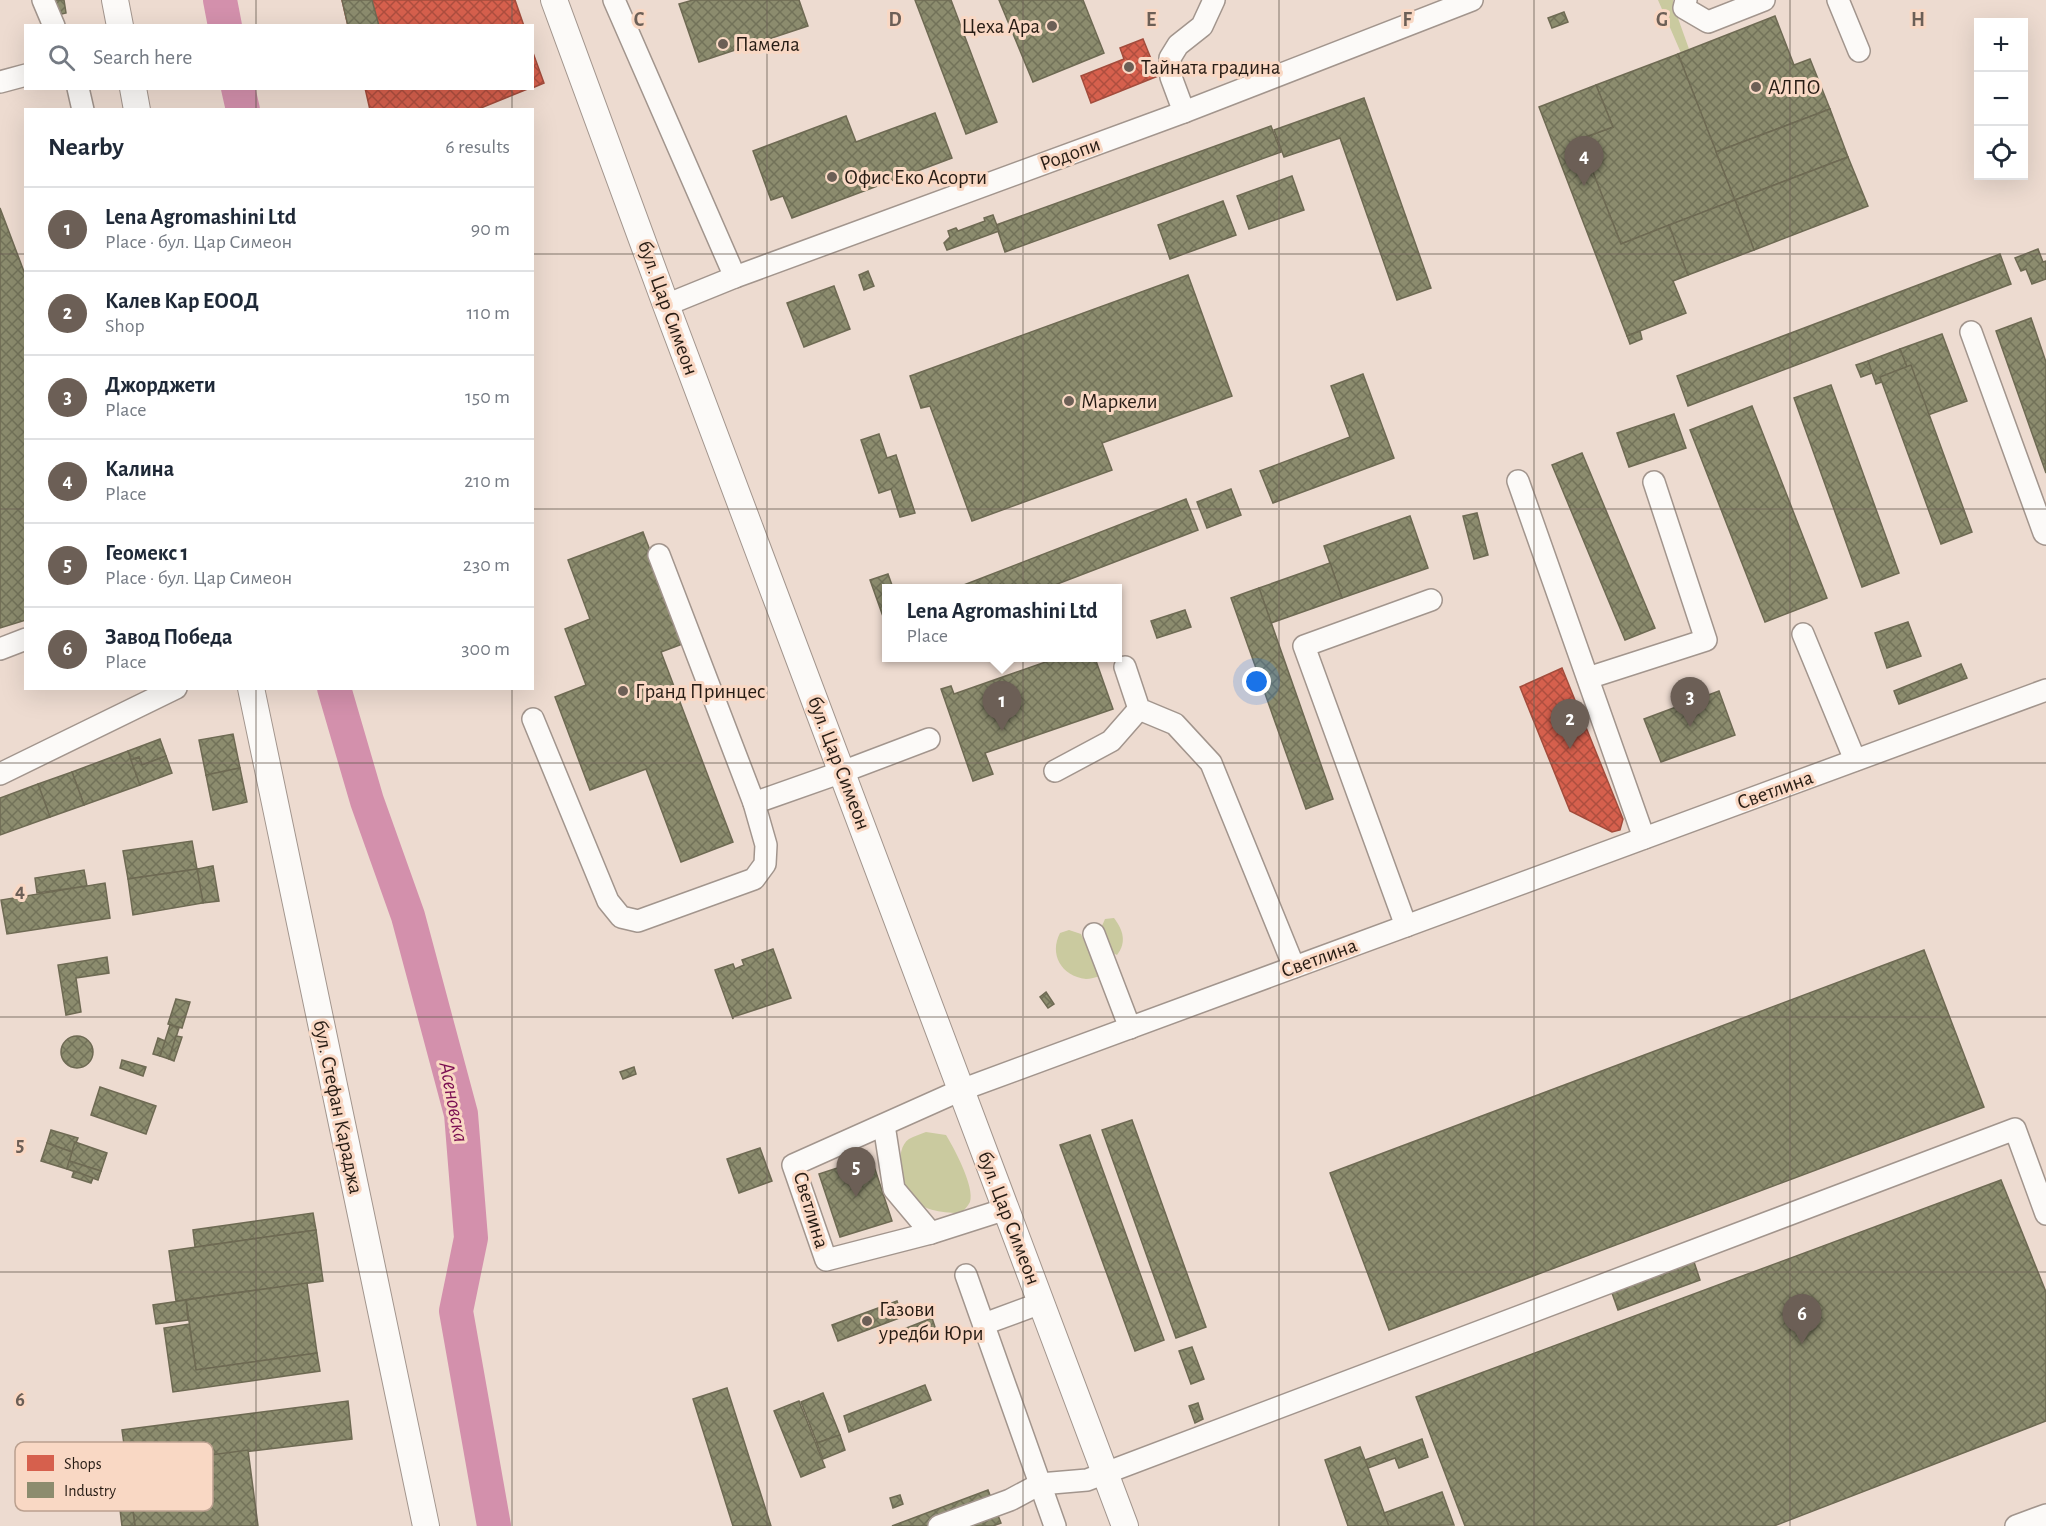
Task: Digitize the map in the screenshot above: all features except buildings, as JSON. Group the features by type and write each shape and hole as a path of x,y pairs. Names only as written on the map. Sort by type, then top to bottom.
{"main road":[{"path":"115,0 120,24"},
{"name":"бул. Цар Симеон","path":"554,0 666,305 1125,1526"},
{"path":"133,90 137,108"},
{"name":"бул. Стефан Караджа","path":"251,690 426,1526"}],"street":[{"path":"43,0 53,24"},
{"path":"614,0 735,277"},
{"path":"1184,112 1171,77 1170,57 1178,45 1202,26 1214,0"},
{"name":"Родопи","path":"666,305 735,277 1184,112 1472,0"},
{"path":"1686,0 1684,8 1708,22 1764,0"},
{"path":"1838,0 1859,51"},
{"path":"0,82 24,76"},
{"path":"78,90 83,108"},
{"path":"1971,332 2046,534"},
{"path":"1518,481 1644,838"},
{"path":"1588,678 1706,640 1654,482"},
{"path":"533,719 608,901 621,917 638,921 754,879 765,864 766,845 753,803 659,555"},
{"path":"1406,926 1304,646 1431,600"},
{"path":"1803,634 1855,760"},
{"path":"0,649 24,640"},
{"path":"1125,667 1140,709 1175,724 1211,763 1294,967"},
{"path":"0,774 172,690"},
{"name":"Светлина","path":"931,1233 826,1260 793,1165 961,1090 2046,690"},
{"path":"1055,771 1111,741 1140,709"},
{"path":"753,803 929,739"},
{"path":"1094,934 1130,1028"},
{"path":"884,1125 894,1189 931,1233 1006,1209"},
{"path":"939,1526 1010,1500 1040,1484 1087,1480 2015,1129 2046,1214"},
{"path":"966,1275 1055,1526"},
{"path":"984,1324 1041,1303"},
{"path":"2016,1526 2046,1515"}],"green space":[{"path":"1658,0 1673,0 1689,49 1681,53"},
{"path":"1114,918 1123,936 1117,955 1111,952 1101,928 1105,919"},
{"path":"1069,930 1081,934 1100,976 1086,979 1070,974 1064,969 1057,956 1057,941 1060,933"},
{"path":"926,1132 946,1135 963,1168 971,1195 970,1202 961,1213 929,1209 917,1203 905,1186 901,1168 901,1151 909,1139"}],"waterway":[{"name":"Асеновска","path":"220,0 225,24"},
{"name":"Асеновска","path":"238,90 243,108"},
{"name":"Асеновска","path":"335,690 367,801 408,916 461,1114 471,1238 456,1311 494,1526"}],"place":[{"name":"Цеха Ара","path":"1052,26"},
{"name":"Памела","path":"723,44"},
{"name":"Тайната градина","path":"1129,67"},
{"name":"АЛПО","path":"1756,87"},
{"name":"Офис Еко Асорти","path":"832,177"},
{"name":"Калина","path":"1584,186"},
{"name":"Маркели","path":"1069,401"},
{"name":"Гранд Принцес","path":"623,691"},
{"name":"Джорджети","path":"1690,727"},
{"name":"Lena Agromashini Ltd","path":"1002,731"},
{"name":"Калев Кар ЕООД","path":"1570,749"},
{"name":"Геомекс 1","path":"856,1197"},
{"name":"Газови уредби Юри","path":"867,1321"},
{"name":"Завод Победа","path":"1802,1344"}]}
